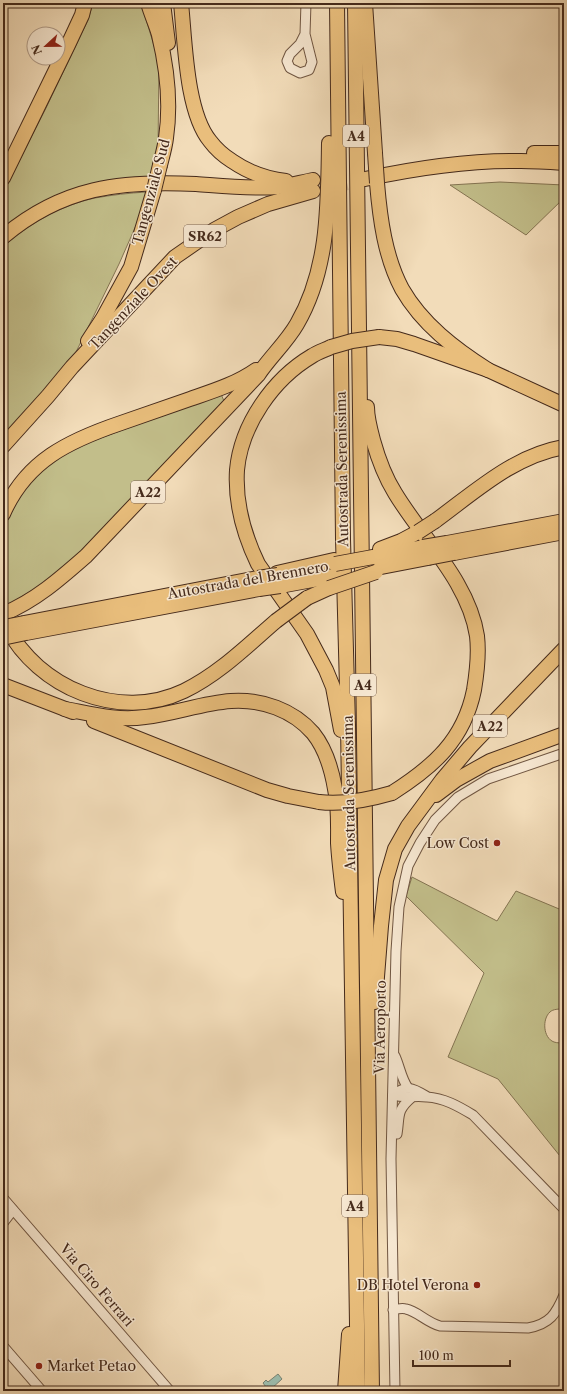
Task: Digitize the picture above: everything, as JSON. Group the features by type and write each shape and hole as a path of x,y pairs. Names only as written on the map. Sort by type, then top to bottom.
{"highway":[{"name":"Tangenziale Sud","path":"72,367 103,318 131,267 154,190 166,139 168,116 165,65 159,34 148,3"},
{"path":"163,3 172,80 172,108 166,139"},
{"path":"181,3 188,77 193,105 199,124 210,141 226,157 244,170 284,181 310,184"},
{"name":"A4","path":"328,198 331,33 336,3"},
{"name":"Autostrada Serenissima","path":"336,3 343,539 349,786 358,1391"},
{"name":"Autostrada Serenissima","path":"355,3 372,1391"},
{"path":"365,3 375,153 369,177 393,266 402,289 419,313 459,352 488,370"},
{"path":"3,178 84,7"},
{"path":"369,177 436,156 492,153 564,153"},
{"path":"369,177 452,164 521,160 564,163"},
{"path":"3,238 40,211 62,200 102,188 141,183 240,187 278,187 310,184"},
{"name":"Tangenziale Ovest","path":"3,446 72,367 175,257 214,230 238,217 310,184"},
{"name":"A22","path":"4,627 18,607 57,581 86,556 258,375 266,363 293,331 308,303 316,280 323,250 328,198"},
{"path":"3,685 267,790 319,802 332,804 348,803 392,793 415,778 437,759 454,739 465,719 471,703 476,679 478,657 477,636 471,613 460,589 445,564 394,492 377,453 367,410 365,333 358,268"},
{"path":"349,786 340,720 333,687 326,670 307,634 258,564 243,524 237,487 237,469 247,432 256,413 270,393 284,378 312,355 331,347 352,341 379,337 414,344 488,370 564,405"},
{"name":"A22","path":"3,514 14,493 30,472 48,457 68,444 96,432 222,388 243,378 266,363"},
{"path":"373,562 395,544 435,521 491,478 519,462 548,450 564,448"},
{"path":"4,627 26,656 41,670 70,689 91,697 110,701 153,701 171,696 195,685 240,652 276,621 307,598 333,572 373,562 422,555 564,521"},
{"path":"451,548 564,532"},
{"name":"Autostrada del Brennero","path":"4,627 25,628 259,581 333,572 373,562"},
{"name":"Autostrada del Brennero","path":"25,628 235,582 259,581"},
{"name":"A22","path":"422,806 470,748 564,649"},
{"path":"65,709 109,718 126,719 146,717 215,703 238,701 256,702 275,707 286,712 314,734 324,752 335,789 339,857 353,1022"},
{"name":"A22","path":"422,806 456,780 490,761 564,734"},
{"name":"A4","path":"368,1102 381,926 386,880 395,849 408,826 422,806"},
{"path":"345,1391 350,1327 356,1293"}],"street":[{"path":"306,3 306,34"},
{"name":"Via Aeroporto","path":"394,1391 391,1159 396,951 399,907 408,866 420,843 436,820 458,797 488,779 564,752"},
{"path":"394,1054 403,1080 408,1088"},
{"path":"393,1095 401,1089 408,1088 418,1091 426,1096 457,1105 473,1115 564,1209"},
{"path":"393,1095 411,1098 426,1096"},
{"path":"391,1159 399,1114 404,1104 411,1098"},
{"name":"Via Ciro Ferrari","path":"3,1198 170,1391"},
{"path":"3,1223 12,1210"},
{"path":"393,1310 405,1309 440,1326 528,1328 545,1322 552,1316 564,1295"},
{"path":"3,1346 42,1391"}],"shaded area":[{"path":"93,3 141,3 159,62 158,149 151,179 116,181 3,229 3,193 88,20"},
{"path":"500,182 564,185 564,198 526,235 450,185"},
{"path":"147,192 138,221 119,264 76,352 3,440 3,247 34,223 70,205 95,198"},
{"path":"221,394 224,401 67,569 3,608 3,524 22,487 62,452"},
{"path":"412,877 497,921 516,891 564,911 564,1006 563,1009 551,1011 547,1015 545,1028 550,1040 564,1043 564,1161 498,1079 448,1057 484,973 406,896"},
{"path":"278,1374 282,1379 271,1389 268,1386 266,1387 263,1383 266,1380 268,1382"}],"tunnel":[{"path":"313,191 365,179"}],"place":[{"name":"Low Cost","path":"497,843"},
{"name":"DB Hotel Verona","path":"477,1285"},
{"name":"Market Petao","path":"39,1366"}]}
